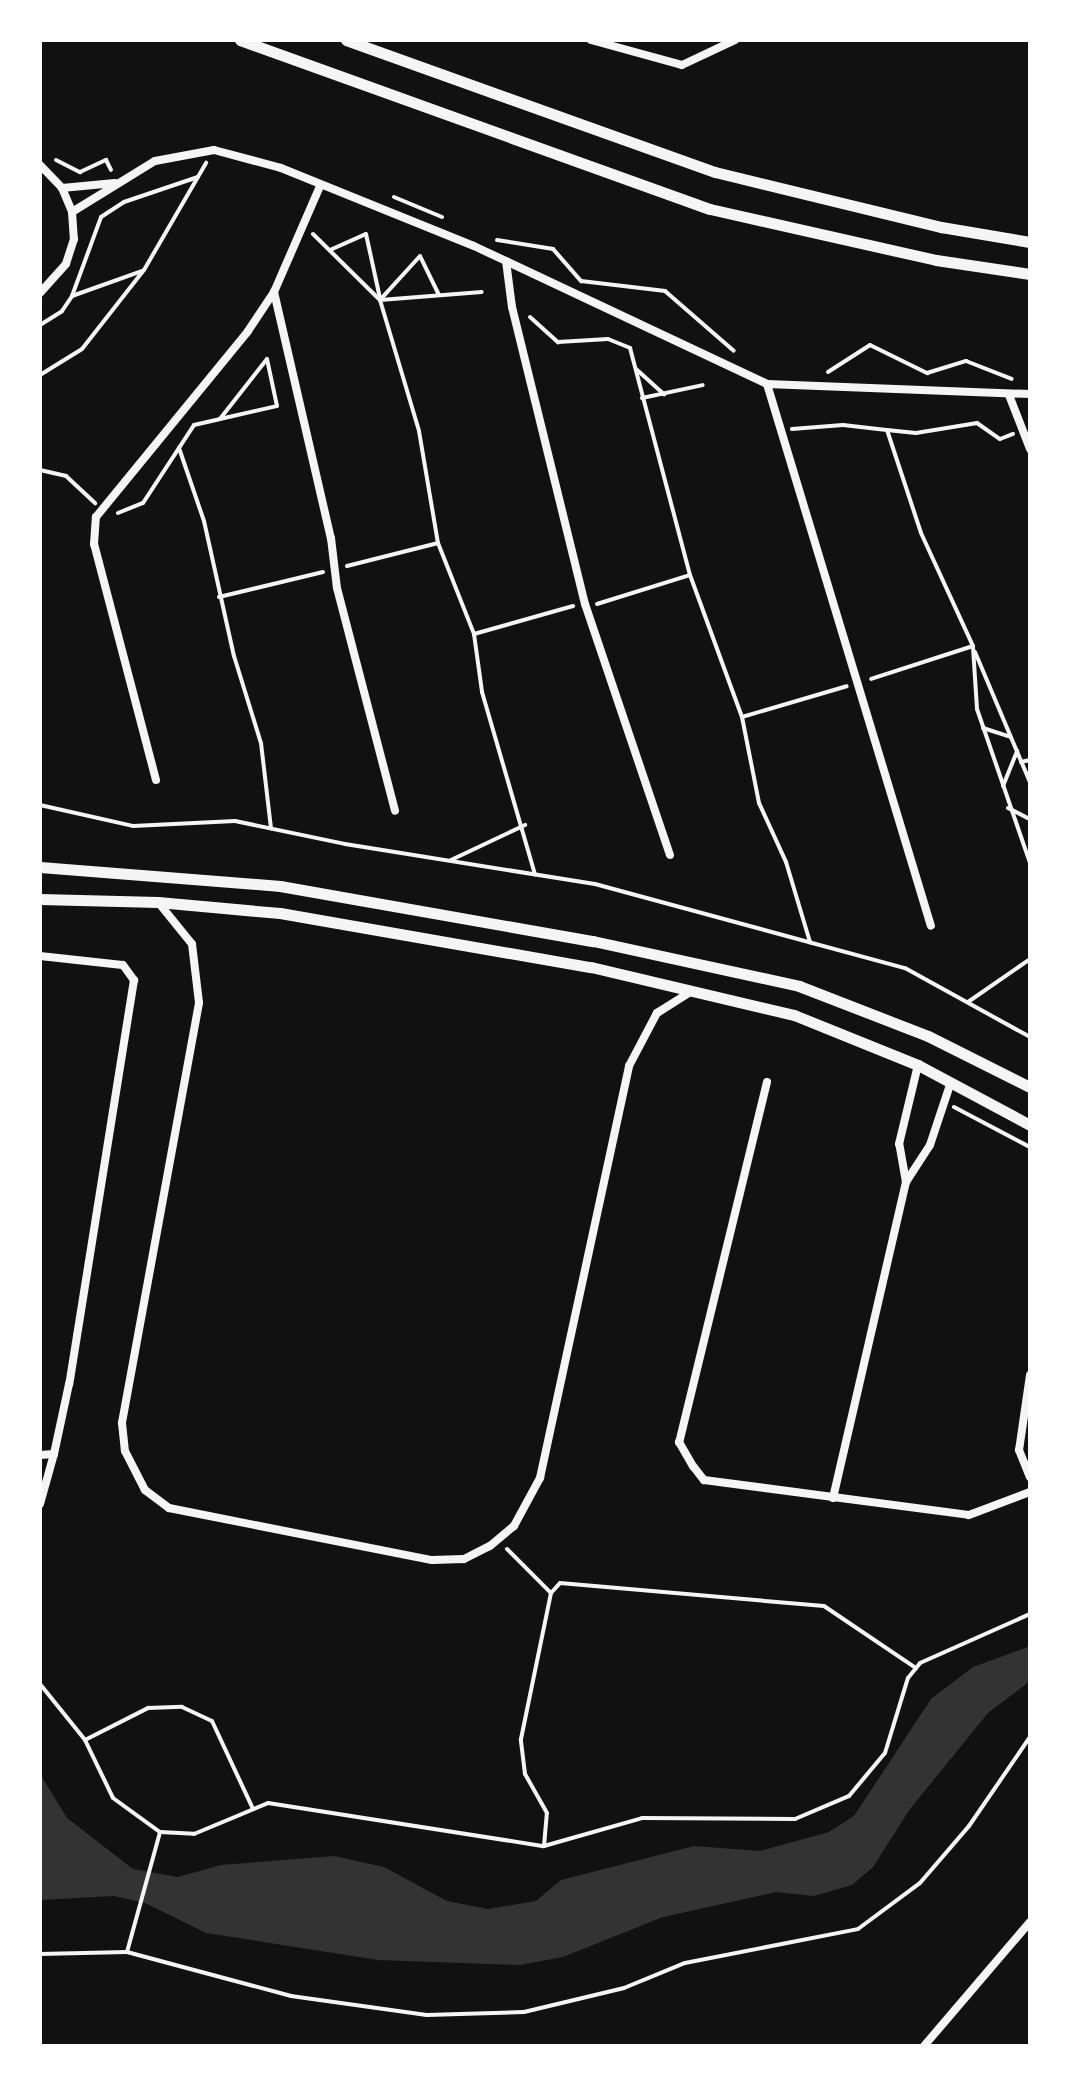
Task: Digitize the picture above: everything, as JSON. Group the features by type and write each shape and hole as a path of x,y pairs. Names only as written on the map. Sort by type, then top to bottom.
{"street":[{"path":"240,40 710,209 936,260 1030,274"},
{"path":"346,40 715,172 941,227 1030,242"},
{"path":"591,40 682,65 735,40"},
{"path":"72,212 155,161 214,150 248,156 506,261 767,384 1030,394"},
{"path":"40,165 62,188 72,212 74,239 66,264 40,293"},
{"path":"62,188 116,183"},
{"path":"156,780 94,544 96,517 248,331 274,292 320,186"},
{"path":"506,261 514,313 595,640 670,855"},
{"path":"274,292 295,373 337,588 395,811"},
{"path":"767,384 931,926"},
{"path":"1009,395 1030,449"},
{"path":"40,867 280,886 593,941 799,986 928,1036 1030,1087"},
{"path":"40,899 158,902 295,916 591,967 794,1015 918,1065 1030,1125"},
{"path":"158,902 192,944 199,1003 122,1423 125,1451 135,1475 169,1508 432,1560 464,1559 498,1540 514,1526 540,1478 629,1066 657,1013 692,991"},
{"path":"40,956 123,965 134,980 54,1454 40,1505"},
{"path":"906,1182 899,1144 918,1065"},
{"path":"767,1082 679,1442 704,1480 969,1515 1030,1492"},
{"path":"833,1498 906,1182 930,1145 951,1082"},
{"path":"1030,1375 1019,1450 1030,1477"},
{"path":"40,1455 54,1454"},
{"path":"924,2046 1030,1922"}],"path":[{"path":"40,375 82,349 144,270 214,150"},
{"path":"40,324 62,311 72,296 101,217 124,202 198,177"},
{"path":"391,196 445,218"},
{"path":"300,229 330,250 380,300 482,292"},
{"path":"330,250 366,234 380,300 419,431 438,543 474,634 494,739 525,825 535,874"},
{"path":"494,239 553,249 581,281 665,291 736,353"},
{"path":"380,300 420,256 439,295"},
{"path":"72,296 144,270"},
{"path":"514,313 524,312 558,342 621,341 630,348 690,575 742,717 759,803 786,862 810,942"},
{"path":"825,374 870,345 927,373 966,361 1027,384"},
{"path":"267,359 277,406 220,419 238,395 267,359"},
{"path":"634,367 664,394"},
{"path":"642,398 703,385"},
{"path":"779,430 843,425 916,433 977,423 1000,439 1023,431"},
{"path":"887,430 921,533 1030,782"},
{"path":"179,448 204,521 234,656 261,743 271,828"},
{"path":"742,717 973,646"},
{"path":"973,646 983,728 1008,808 1030,863"},
{"path":"983,728 1011,737"},
{"path":"1002,788 1017,751"},
{"path":"1021,762 1030,760"},
{"path":"40,805 133,826 235,821 595,884 905,968 1030,1037"},
{"path":"1008,808 1030,819"},
{"path":"450,861 525,825"},
{"path":"968,1002 1030,959"},
{"path":"945,1102 1030,1147"},
{"path":"498,1540 551,1593"},
{"path":"544,1846 547,1813 525,1774 521,1739 551,1593 560,1583 581,1582 824,1606 916,1668"},
{"path":"40,1684 85,1740 113,1798 160,1832 194,1834 268,1803 544,1846 642,1818 795,1819 849,1796 885,1753 916,1668 1030,1614"},
{"path":"85,1740 148,1708 182,1707 212,1721 253,1809"},
{"path":"40,1954 127,1952 291,1996 427,2015 524,2012 624,1988 685,1963 858,1929 920,1883 969,1826 1030,1737"},
{"path":"127,1952 160,1832"}],"shaded area":[{"path":"1030,1646 1030,1681 988,1713 910,1809 873,1867 852,1885 814,1896 776,1892 663,1917 563,1957 520,1965 378,1960 206,1933 145,1903 114,1896 40,1900 40,1774 67,1818 133,1869 178,1877 221,1865 334,1856 384,1867 447,1901 488,1909 536,1901 561,1880 694,1846 760,1851 829,1832 854,1816 931,1699 973,1667"}]}
